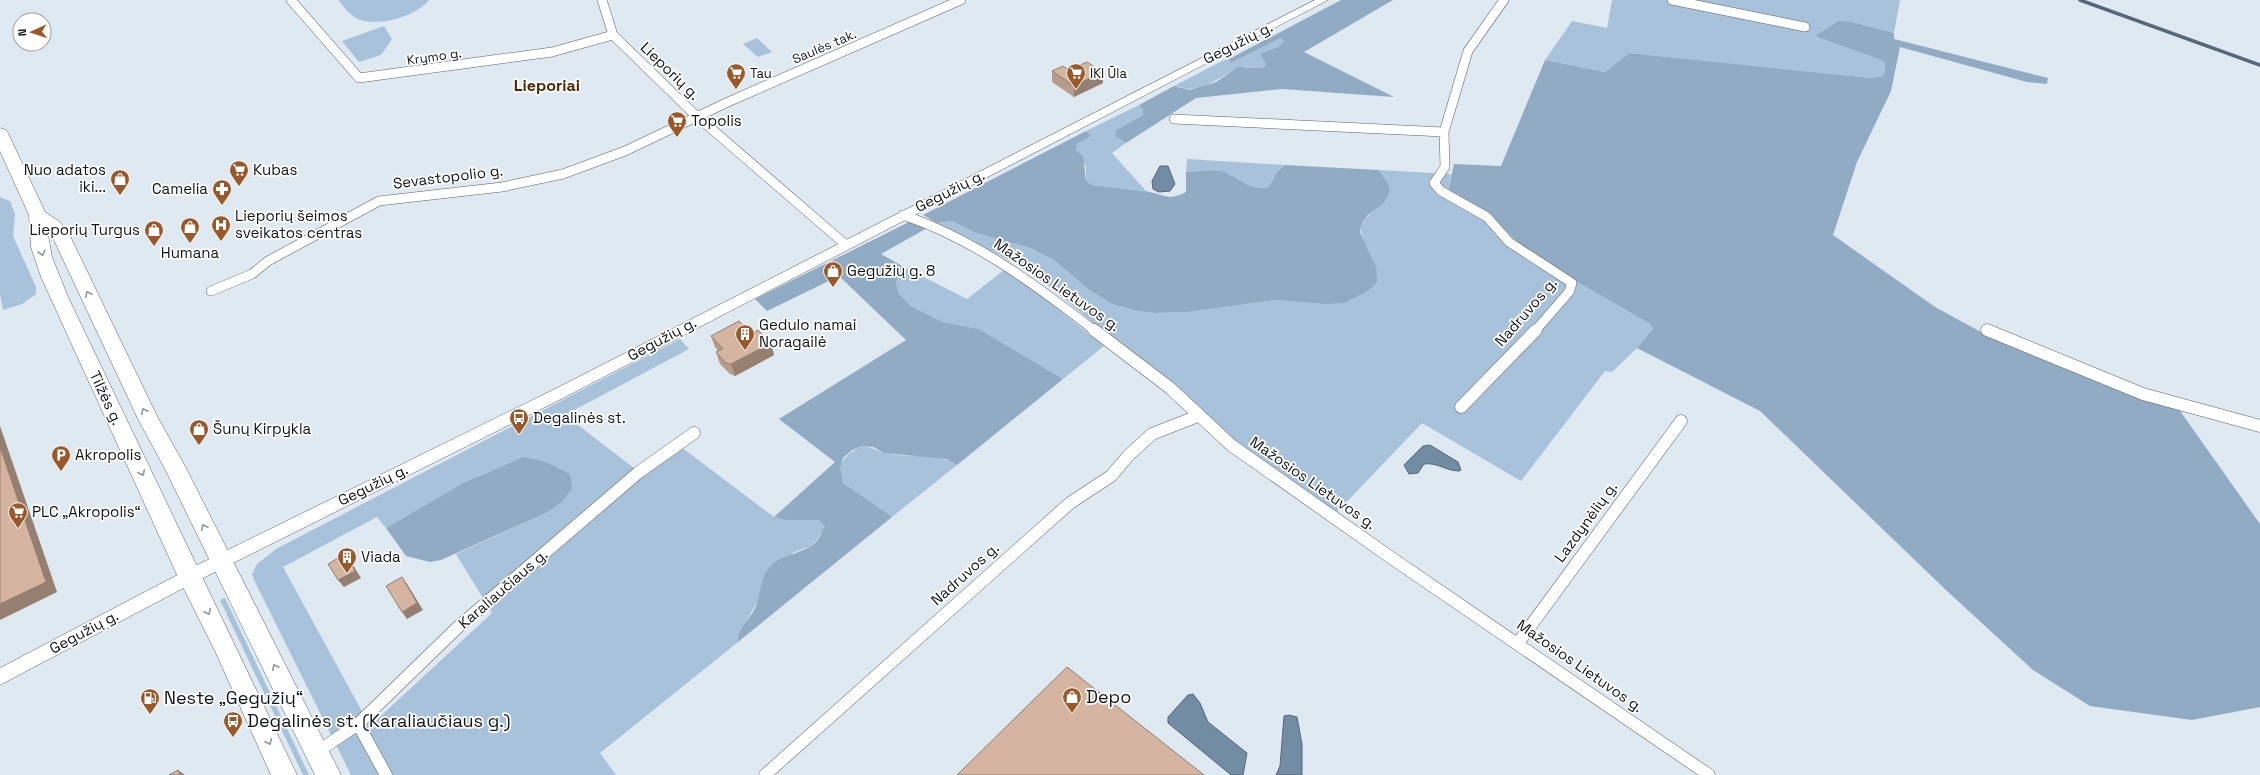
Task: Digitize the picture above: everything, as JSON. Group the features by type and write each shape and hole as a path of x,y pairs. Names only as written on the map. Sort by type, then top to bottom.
{"highway":[{"name":"Tilžės g.","path":"0,133 38,215 37,236 45,265 189,578"},
{"name":"Tilžės g.","path":"38,215 54,226 62,238 148,419 175,468 222,561"},
{"path":"222,561 328,775"},
{"path":"189,578 225,647 284,775"}],"main road":[{"name":"Gegužių g.","path":"0,677 222,561 562,392 1323,0"}],"street":[{"name":"Krymo g.","path":"291,0 359,78 552,52 613,35"},
{"name":"Lieporių g.","path":"602,0 613,35 698,117 846,245"},
{"name":"Saulės tak.","path":"698,117 961,0"},
{"name":"Nadruvos g.","path":"1461,407 1535,331 1569,292 1572,283 1510,242 1486,217 1441,191 1434,183 1445,167 1444,132 1468,51 1504,0"},
{"path":"1672,0 1805,27"},
{"name":"Sevastopolio g.","path":"212,291 252,274 268,261 379,200 502,187 563,174 626,151 698,117"},
{"path":"1174,119 1444,132"},
{"name":"Mažosios Lietuvos g.","path":"903,215 936,227 1005,265 1053,298 1170,388 1198,416 1244,454 1392,559 1518,643 1709,775"},
{"path":"1987,330 2143,394 2260,426"},
{"name":"Nadruvos g.","path":"765,775 1070,503 1111,476 1129,455 1152,434 1198,416"},
{"name":"Lazdynėlių g.","path":"1518,643 1681,421"},
{"name":"Karaliaučiaus g.","path":"317,752 358,724 463,623 639,472 694,433"},
{"path":"358,724 386,775"}],"shaded area":[{"path":"338,0 429,0 414,12 404,16 382,22 371,22 361,20 353,16"},
{"path":"1341,0 1393,0 1304,52 1394,97 1282,89 1196,98 1126,143 1115,136 1116,130 1143,115 1143,110 1139,105 1174,86 1190,90 1216,82 1238,67 1263,68 1266,64 1260,54 1278,47 1284,41 1281,38 1231,63 1229,59"},
{"path":"1612,0 1900,0 1894,33 1854,22 1816,35 1817,37 1881,60 1885,63 1884,76 1871,78 1629,53 1605,72 1545,60 1572,21 1607,28"},
{"path":"1839,21 1853,22 1894,33 1894,39 2048,78 2047,84 2027,82 1900,47 1891,91 1857,162 1833,235 1935,307 1981,332 2178,408 2260,524 2260,707 2192,720 2090,706 2033,670 1947,591 1760,411 1637,348 1653,329 1649,323 1559,271 1519,243 1484,210 1448,191 1454,164 1501,166 1545,60 1605,72 1629,53 1871,78 1884,76 1885,63 1881,60 1817,37 1816,35"},
{"path":"384,26 392,39 381,55 359,62 342,41"},
{"path":"757,38 772,52 758,57 743,44"},
{"path":"1281,38 1285,41 1278,47 1261,54 1266,64 1263,68 1245,67 1238,69 1214,82 1192,89 1174,86 1230,57 1231,63"},
{"path":"1139,105 1143,110 1143,115 1116,130 1115,136 1126,143 1112,153 1146,191 1092,185 1086,181 1086,167 1076,151 1077,144 1090,136 1086,131"},
{"path":"1086,131 1091,136 1077,144 1076,150 1083,156 1086,181 1092,185 1144,191 1169,197 1186,192 1186,172 1217,170 1227,173 1250,185 1262,188 1269,187 1276,173 1285,165 1379,170 1387,182 1390,190 1384,203 1368,215 1362,223 1360,232 1376,266 1377,282 1368,291 1344,303 1324,304 1275,300 1188,312 1155,313 1137,311 1112,304 1088,289 1054,260 1030,248 976,233 952,221 937,223 923,215"},
{"path":"1187,159 1285,165 1276,173 1269,187 1261,188 1248,185 1232,175 1219,171 1186,172"},
{"path":"1160,166 1168,166 1175,184 1170,191 1159,192 1153,189 1152,181"},
{"path":"1379,170 1451,174 1448,191 1484,210 1519,243 1642,318 1649,323 1653,329 1637,348 1612,372 1605,371 1521,481 1422,423 1337,512 1247,451 1050,287 1016,264 937,223 952,221 976,233 1030,248 1054,260 1088,289 1112,304 1137,311 1155,313 1188,312 1275,300 1324,304 1376,266 1361,231 1362,225 1366,219 1384,203 1387,182"},
{"path":"0,195 1,198 10,201 15,214 13,236 36,287 36,294 22,304 3,310 0,294"},
{"path":"909,222 929,227 881,254 902,266 896,282 899,294 911,306 943,322 979,329 1063,379 957,465 946,459 884,453 873,447 862,446 852,450 843,458 840,469 843,483 892,517 738,642 739,634 745,622 756,607 763,579 768,569 779,560 816,542 825,526 819,520 785,520 774,517 835,462 779,419 906,340 839,276 767,311 755,299"},
{"path":"902,266 967,299 1004,270 1041,296 1104,346 1063,379 979,329 943,322 911,306 899,294 896,282"},
{"path":"680,339 689,349 565,415 639,472 677,444 774,517 785,520 819,520 826,526 816,541 809,547 794,552 763,583 759,599 742,628 738,637 738,642 600,753 616,775 351,775 252,574 257,564 276,549","holes":["523,457 561,503 548,512 456,554 492,613 370,726 283,567 377,517 386,528 463,483"]},
{"path":"1430,445 1458,462 1461,470 1454,471 1433,464 1424,464 1418,473 1409,474 1404,465 1423,446"},
{"path":"862,446 895,455 940,458 957,465 892,517 852,490 843,482 840,476 841,465 844,460 852,452"},
{"path":"523,457 546,462 570,474 572,489 561,503 548,512 441,560 430,562 406,556 386,528 463,483"},
{"path":"225,598 309,775 303,775 220,600"},
{"path":"1193,694 1200,703 1208,722 1247,753 1243,775 1231,775 1168,723 1168,717 1188,695"},
{"path":"1289,715 1297,717 1302,744 1302,775 1276,775 1280,766 1284,716"}],"building":[{"path":"1087,62 1102,72 1074,86 1052,71 1063,66 1069,70"},
{"path":"739,321 751,334 758,330 771,343 731,364 726,363 716,352 723,349 711,336"},
{"name":"PLC „Akropolis“","path":"0,447 46,582 0,604"},
{"path":"345,554 355,571 338,580 328,564"},
{"name":"Viada","path":"402,577 417,603 402,612 386,586"},
{"name":"Depo","path":"1067,667 1204,775 957,775"},
{"path":"178,770 180,775 169,775"}],"waterway":[{"path":"2080,0 2260,65"}],"place":[{"name":"Tau","path":"736,90"},
{"name":"IKI Ūla","path":"1076,90"},
{"name":"Topolis","path":"677,138"},
{"name":"Kubas","path":"239,187"},
{"name":"Nuo adatos iki...","path":"120,196"},
{"name":"Camelia","path":"222,206"},
{"name":"Lieporių šeimos sveikatos centras","path":"221,242"},
{"name":"Humana","path":"190,244"},
{"name":"Lieporių Turgus","path":"154,247"},
{"name":"Gegužių g. 8","path":"833,288"},
{"name":"Gedulo namai Noragailė","path":"745,351"},
{"name":"Degalinės st.","path":"519,435"},
{"name":"Šunų Kirpykla","path":"199,446"},
{"name":"Akropolis","path":"61,472"},
{"name":"PLC „Akropolis“","path":"18,529"},
{"name":"Viada","path":"347,574"},
{"name":"Depo","path":"1072,714"},
{"name":"Neste „Gegužių“","path":"150,715"},
{"name":"Degalinės st. (Karaliaučiaus g.)","path":"233,738"}],"district":[{"name":"Lieporiai","path":"547,85"}]}
